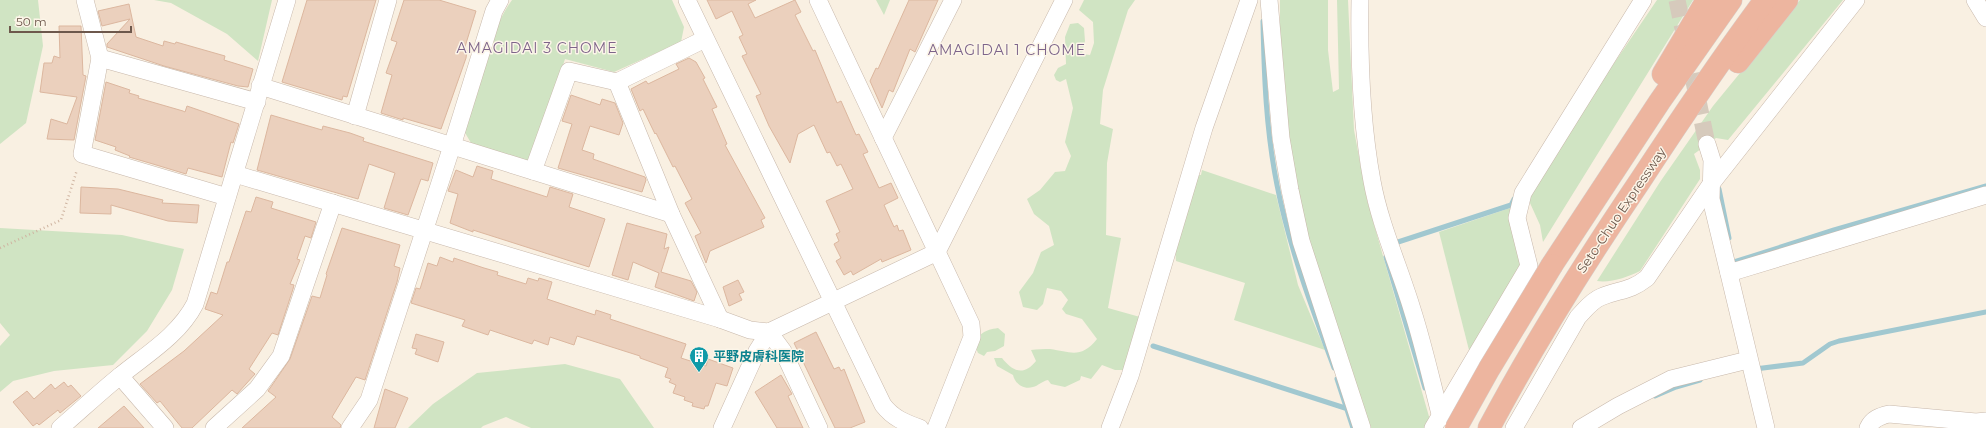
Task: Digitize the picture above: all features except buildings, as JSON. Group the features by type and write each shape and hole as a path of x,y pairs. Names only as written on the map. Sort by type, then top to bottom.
{"highway":[{"path":"1626,151 1644,106 1707,0"},
{"name":"Seto-Chuo Expressway","path":"1457,428 1489,369 1552,266 1626,151 1731,0"},
{"name":"Seto-Chuo Expressway","path":"1488,428 1514,381 1575,280 1684,115 1765,0"},
{"path":"1684,115 1713,94 1787,0"}],"street":[{"path":"85,0 100,58 82,154 227,197"},
{"path":"60,428 120,376 180,328 190,315 195,304 287,0"},
{"path":"355,116 388,0"},
{"path":"350,428 369,400 452,146 494,11 500,0"},
{"path":"687,0 832,303 883,405 890,414 902,422 920,428"},
{"path":"818,0 973,330 972,337 936,428"},
{"path":"883,138 953,0"},
{"path":"235,174 720,319 750,330 769,332 937,252 1064,0"},
{"path":"1110,428 1130,376 1204,128 1249,0"},
{"path":"1269,0 1282,138 1291,197 1301,241 1320,304 1362,428"},
{"path":"1360,0 1360,67 1372,182 1390,244 1412,309 1437,420"},
{"path":"1437,420 1529,266 1517,218 1523,193 1643,0"},
{"path":"1514,428 1578,317 1591,303 1601,297 1635,287 1647,278 1711,184 1856,0"},
{"path":"1975,0 1986,18"},
{"path":"533,171 570,71 616,82 705,38"},
{"path":"100,58 355,116 670,214"},
{"path":"616,82 670,214 720,319"},
{"path":"1707,144 1712,160 1711,199 1748,360 1766,428"},
{"path":"1729,273 1986,196"},
{"path":"214,428 257,389 281,356 333,203"},
{"path":"722,428 757,351 769,332"},
{"path":"769,332 783,351 819,428"},
{"path":"1581,428 1618,406 1671,379 1748,360"},
{"path":"120,376 165,428"},
{"path":"1868,428 1878,416 1889,414 1976,422 1986,421"},
{"path":"1437,420 1457,428"}],"path":[{"path":"0,248 61,220 82,154"}],"green space":[{"path":"0,0 38,0 43,46 26,123 0,144"},
{"path":"154,0 272,0 258,61 227,34 171,3"},
{"path":"512,0 672,0 684,27 681,42 614,72 565,59 532,160 522,160 471,143 464,131 490,45 496,29"},
{"path":"876,0 890,0 884,15"},
{"path":"1084,0 1135,0 1128,10 1103,90 1100,124 1113,129 1107,163 1106,235 1121,238 1108,308 1140,317 1124,370 1115,370 1102,365 1091,379 1081,376 1080,380 1065,387 1051,384 1048,380 1030,388 1026,388 1018,384 1013,375 997,366 994,358 1002,358 1014,369 1023,370 1032,366 1036,361 1031,350 1050,349 1075,353 1081,352 1097,339 1082,319 1066,314 1062,309 1068,300 1061,291 1047,288 1043,304 1037,310 1023,307 1019,292 1033,273 1041,252 1054,245 1049,226 1034,214 1027,199 1040,190 1055,172 1065,171 1071,156 1065,142 1073,108 1066,79 1060,82 1056,80 1054,75 1058,68 1066,64 1065,37 1070,24 1078,23 1084,28 1085,41 1082,54 1090,55 1094,43 1093,22 1079,10"},
{"path":"1280,0 1328,0 1328,50 1333,92 1339,89 1337,0 1348,0 1354,130 1367,200 1430,420 1426,428 1370,428 1310,255 1292,175 1280,83"},
{"path":"1657,0 1693,0 1543,242 1540,225 1530,203 1529,196 1587,103"},
{"path":"1800,0 1843,0 1728,140 1716,138 1694,154 1700,170 1700,179 1640,271 1619,279 1597,281 1660,182 1713,106"},
{"path":"1202,170 1276,195 1298,285 1325,350 1234,320 1245,283 1176,261 1175,248 1198,175 1201,175"},
{"path":"1513,207 1522,261 1470,354 1439,232"},
{"path":"0,228 122,235 184,249 172,290 147,331 113,365 54,371 13,381 0,392 0,346 10,335 0,323"},
{"path":"998,328 1005,334 1004,346 995,351 987,352 984,356 978,353 975,346 980,335 986,331"},
{"path":"565,364 620,379 654,428 531,428 506,417 481,428 408,428 433,404 477,373"}],"waterway":[{"path":"1263,21 1266,103 1270,144 1277,185 1288,231 1309,300 1334,368"},
{"path":"1734,262 1834,230 1986,186"},
{"path":"1719,189 1729,238"},
{"path":"1392,244 1511,205 1514,199"},
{"path":"1386,257 1425,388"},
{"path":"1755,369 1803,363 1830,344 1839,341 1986,312"},
{"path":"1153,346 1345,408"},
{"path":"1337,379 1353,428"},
{"path":"1655,396 1676,387 1700,380"}],"tunnel":[{"path":"1677,0 1707,144"}],"place":[{"name":"平野皮膚科医院","path":"699,373"}],"district":[{"name":"AMAGIDAI 3 CHOME","path":"537,48"},
{"name":"AMAGIDAI 1 CHOME","path":"1007,50"}]}
